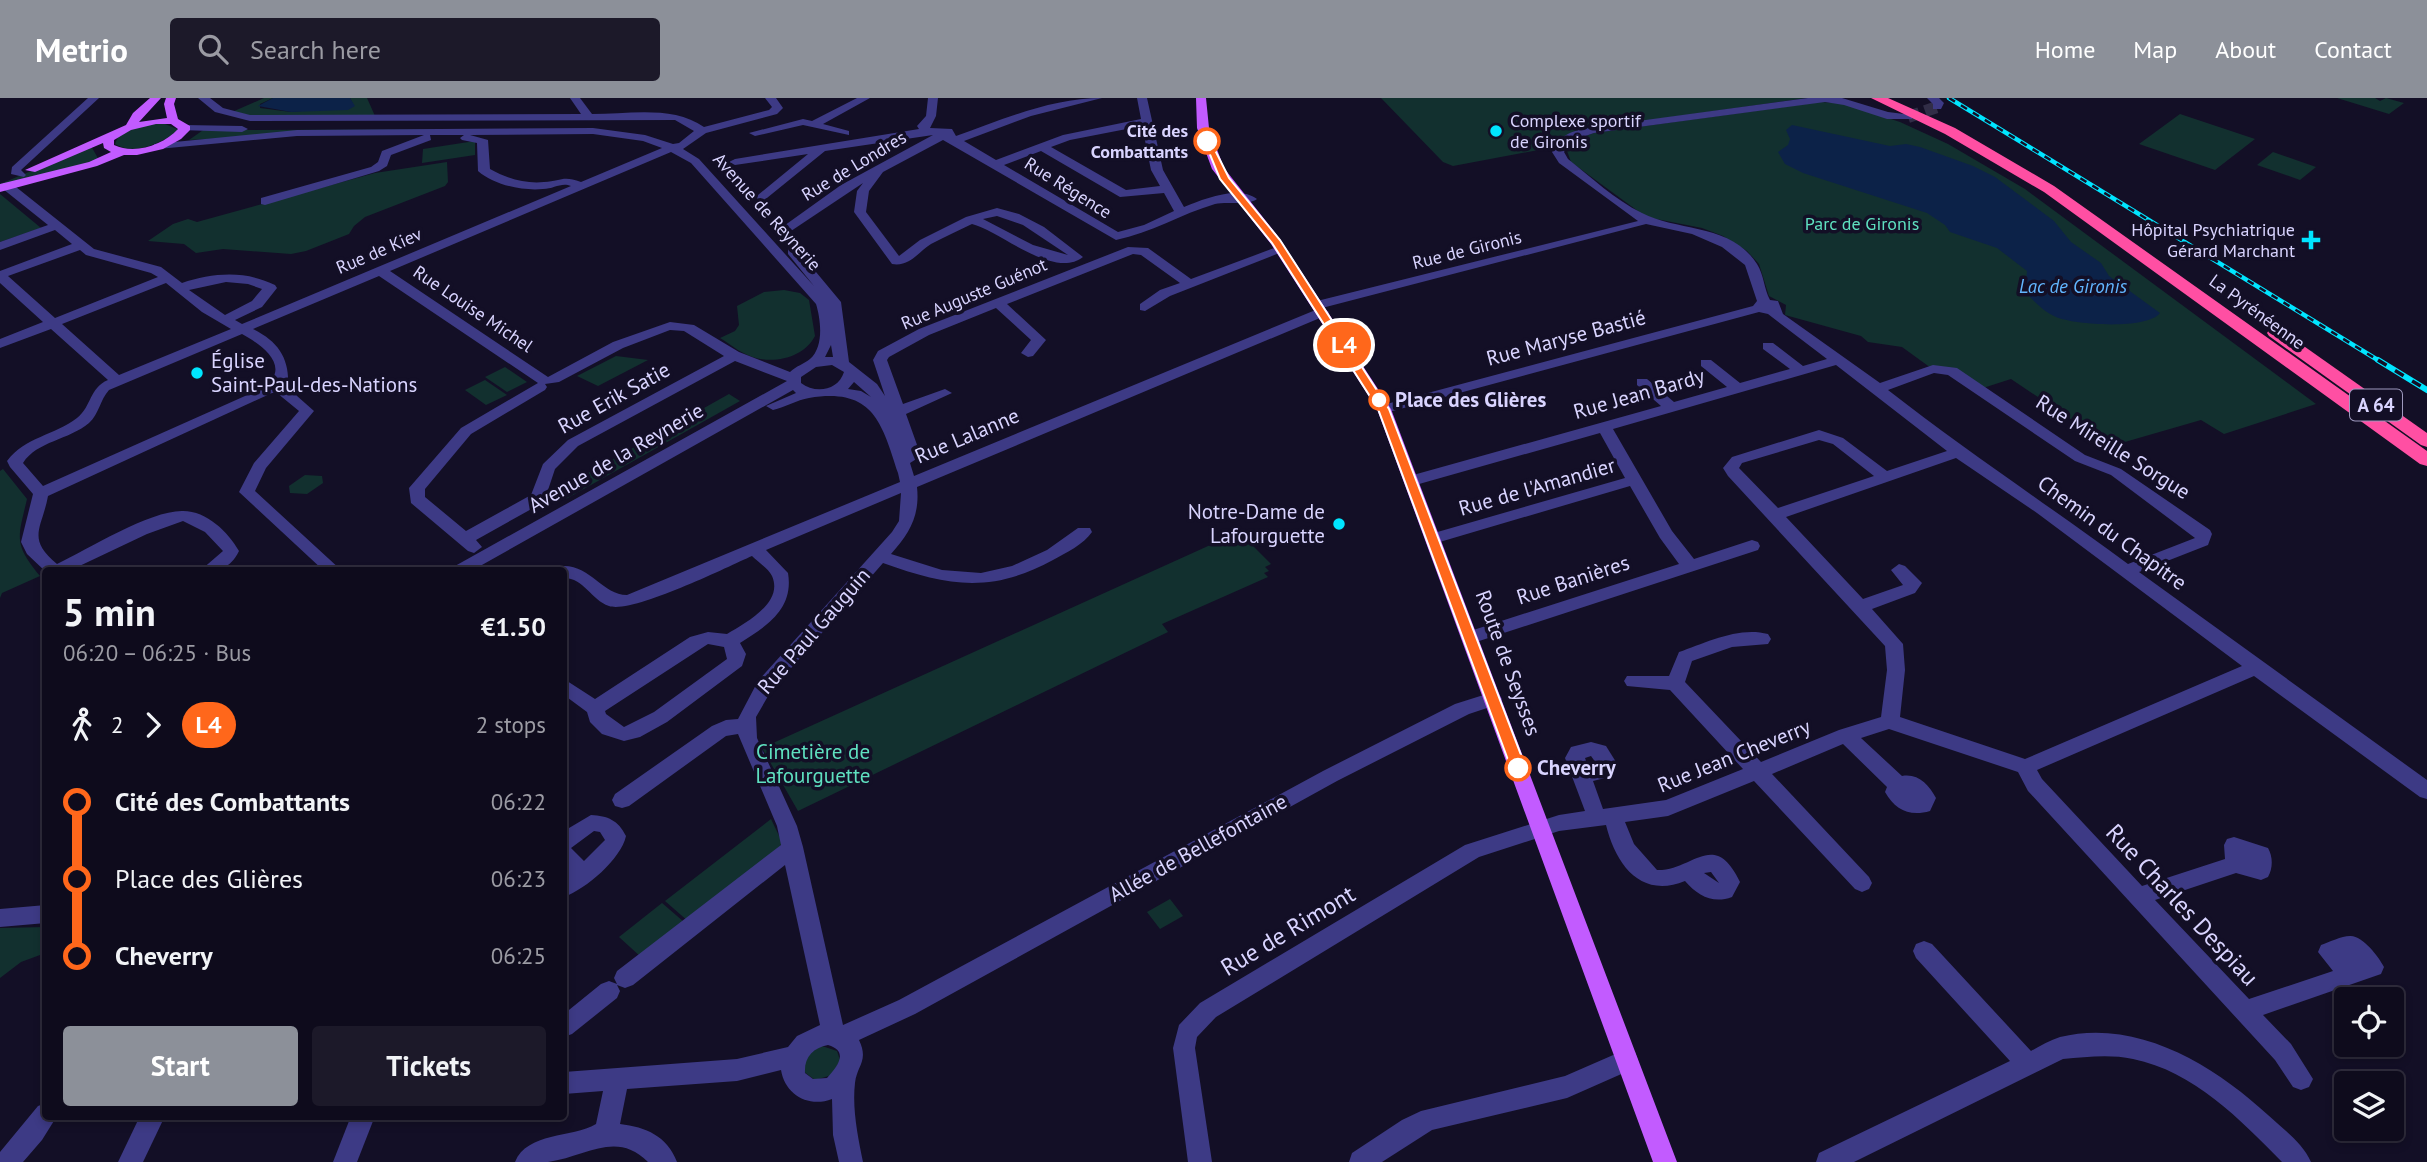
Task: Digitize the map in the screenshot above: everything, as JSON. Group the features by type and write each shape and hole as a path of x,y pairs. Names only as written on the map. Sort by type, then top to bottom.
{"highway":[{"name":"La Pyrénéenne","path":"1877,98 1975,144 2049,189 2427,460"},
{"name":"La Pyrénéenne","path":"1904,98 1990,140 2062,184 2427,441"}],"main road":[{"path":"131,126 137,115 156,98"},
{"path":"171,98 169,104 173,121"},
{"name":"Route de Seysses","path":"1202,100 1203,128 1224,179 1247,201 1279,246 1384,409 1665,1162"},
{"path":"173,121 184,128 177,138 158,146 124,151 93,164 2,186 20,175 131,126 173,121"},
{"path":"115,134 108,141 108,146 124,151"}],"street":[{"path":"20,175 15,172 16,169 94,98"},
{"path":"203,98 212,107 225,113 264,119 676,117 698,128 774,113 778,108 770,98"},
{"path":"575,98 589,117"},
{"path":"815,122 849,98"},
{"path":"755,133 815,122 864,98"},
{"name":"Rue de Londres","path":"787,228 845,188 940,133 1057,98"},
{"path":"735,162 907,132 940,133 1097,98"},
{"path":"1142,98 1157,170 1181,213"},
{"path":"1764,304 1753,267 1745,258 1714,235 1693,228 1649,224 1570,165 1564,156 1563,148 1578,134 1825,99 1842,100 1895,117 1908,117"},
{"path":"937,100 931,116 940,133"},
{"path":"762,198 824,146 845,133 815,122"},
{"path":"995,164 1041,146 1092,131 1145,122"},
{"name":"Avenue de Reynerie","path":"184,128 601,127 674,139 712,162 829,293 838,311 837,349 847,369"},
{"name":"Rue de Kiev","path":"41,493 15,461 29,448 81,423 96,406 100,390 581,187 674,139 692,136 698,128"},
{"name":"Avenue de Reynerie","path":"158,146 307,133 585,131 674,139 723,190 822,303 826,313 827,333 823,350 810,364"},
{"name":"Rue Régence","path":"940,133 1116,236 1216,201 1247,201"},
{"path":"265,201 375,169 383,164 386,153 427,138 480,139 483,142 484,171 495,175 501,181 543,186 566,180 581,187"},
{"path":"1041,146 1124,194 1167,189"},
{"path":"878,171 863,191 860,204 862,218 880,235 897,261 910,256 924,243 970,220 997,212 1011,215 1077,257 1070,261 1053,257 980,222 970,220"},
{"path":"2,186 90,252 156,270 278,354 283,369 281,388"},
{"path":"845,188 863,191"},
{"name":"Rue de Gironis","path":"1320,308 1649,224"},
{"path":"0,246 56,226"},
{"path":"81,246 0,276 117,381"},
{"path":"1145,307 1165,293 1279,246"},
{"name":"Rue Auguste Guénot","path":"890,410 880,357 924,332 1132,250 1144,251 1189,283"},
{"name":"Rue Louise Michel","path":"381,271 546,382"},
{"path":"0,344 168,278"},
{"path":"181,288 210,278 232,279 271,288 257,304 226,320"},
{"path":"998,303 1039,340 1028,353"},
{"name":"Chemin du Chapitre","path":"1764,304 1958,452 2022,494 2427,791"},
{"name":"Rue Maryse Bastié","path":"1384,409 1764,304"},
{"name":"Rue Lalanne","path":"567,571 579,576 612,601 629,601 1320,308"},
{"path":"484,564 465,539 417,499 417,488 466,430 546,382 614,347 669,326 685,327 734,356 761,365 809,393 856,394 890,410 945,393"},
{"path":"1768,346 1800,370"},
{"name":"Rue Erik Satie","path":"465,539 538,498 548,467 573,443 734,356"},
{"name":"Rue Jean Bardy","path":"1412,481 1839,359"},
{"path":"761,365 790,368 827,361 847,369 842,387 828,393"},
{"path":"1706,363 1737,388"},
{"name":"Avenue de la Reynerie","path":"484,564 793,382 796,373 810,364"},
{"name":"Rue Paul Gauguin","path":"746,726 750,708 764,686 906,524 912,507 890,410 876,390 847,369"},
{"name":"Rue Mireille Sorgue","path":"1878,389 1933,369 1952,371 2080,458 2116,472 2204,534 2202,541 2126,570"},
{"path":"1642,382 1671,407"},
{"path":"52,567 35,555 29,543 29,531 41,493 281,388"},
{"path":"281,388 305,409 305,415 259,466 247,492 330,567"},
{"name":"Avenue de la Reynerie","path":"484,564 739,422 809,393"},
{"name":"Rue de l'Amandier","path":"1433,539 1634,480 1604,427"},
{"path":"1884,476 1838,441 1819,435 1732,464 1733,473 1775,515 1896,648 1890,722 1916,734 2003,758 2025,767 2257,667"},
{"path":"1775,515 1958,452"},
{"path":"1634,480 1666,534 1690,566"},
{"path":"62,567 162,520 186,516 207,526 231,551 227,559 214,567"},
{"path":"879,556 943,576 979,579 1006,575 1058,552 1084,532"},
{"name":"Rue Banières","path":"1471,638 1752,546"},
{"path":"595,708 696,642 708,638 730,641 772,614 778,604 780,573 754,549"},
{"path":"1860,607 1909,589 1914,583 1899,570"},
{"path":"1675,683 1685,657 1731,641 1762,639"},
{"path":"567,688 595,708 597,718 614,732 623,734 640,729 729,668 736,661 737,654 730,641"},
{"path":"1633,681 1675,683 1862,883"},
{"name":"Allée de Bellefontaine","path":"843,1041 1307,788 1462,709 1493,699"},
{"name":"Rue Jean Cheverry","path":"1541,828 1559,822 1668,808 1846,735 1890,722"},
{"path":"622,800 719,731 726,727 746,726 753,753 787,826 822,981 843,1041 850,1071 835,1086 817,1091 799,1086 800,1058 819,1011 822,981"},
{"path":"1846,735 1898,785"},
{"name":"Rue Charles Despiau","path":"2025,767 2035,785 2283,1052 2301,1079"},
{"path":"1582,775 1619,840 1643,871 1655,879 1667,879 1688,869"},
{"path":"567,840 591,823 605,824 616,836 616,843 610,852 567,885"},
{"name":"Rue de Rimont","path":"1200,1162 1184,1048 1187,1032 1195,1021 1208,1010 1472,851 1541,828"},
{"path":"567,1025 793,846"},
{"path":"567,857 582,872"},
{"path":"2139,896 2235,864"},
{"path":"0,918 42,914"},
{"path":"1924,951 2029,1065"},
{"path":"2244,1011 2350,974"},
{"path":"567,1083 737,1070 775,1072 800,1058 843,1041"},
{"path":"1828,1162 2061,1048 2092,1043 2126,1047 2162,1056 2201,1075 2230,1095 2299,1162"},
{"path":"1361,1162 1429,1119 1567,1087 1628,1060"},
{"path":"607,1131 617,1079"},
{"path":"843,1080 845,1135 851,1162"},
{"path":"817,1091 831,1108 845,1135"},
{"path":"130,1162 154,1120"},
{"path":"345,1162 361,1120"},
{"path":"7,1162 40,1123"},
{"path":"527,1162 551,1147 581,1145 607,1131"},
{"path":"607,1131 617,1136 641,1138 665,1162"}],"green space":[{"path":"264,98 273,98 260,104 260,108 291,112 354,106 350,98 367,98 375,116 259,117 232,112"},
{"name":"Complexe sportif de Gironis","path":"1381,98 1807,98 1587,129 1552,140 1554,147 1453,166 1443,162"},
{"path":"2337,98 2375,98 2380,101 2386,98 2404,103 2389,114"},
{"name":"Parc de Gironis","path":"1821,102 1845,104 1900,122 1948,144 2025,189 2316,404 2224,434 2201,420 2111,446 2011,379 1983,388 1931,368 1902,347 1868,342 1861,336 1785,315 1786,305 1769,296 1759,264 1747,251 1723,236 1702,228 1646,217 1571,162 1566,148 1570,142 1594,133"},
{"path":"2180,114 2255,139 2215,170 2139,144"},
{"path":"165,124 177,129 177,132 147,147 131,149 115,144 118,137 132,129"},
{"path":"206,128 241,130 456,129 189,140"},
{"path":"475,141 475,155 422,163 423,149"},
{"path":"91,146 99,160 0,187 0,184"},
{"path":"2273,152 2316,167 2300,180 2257,165"},
{"path":"447,162 448,182 445,186 365,217 349,234 306,251 291,254 223,249 196,253 184,244 148,241 173,224 188,219 197,222 375,173"},
{"path":"0,194 41,228 0,242"},
{"path":"784,290 800,293 809,300 815,336 803,350 787,358 759,359 720,338 735,331 739,325 737,306 764,292"},
{"path":"616,356 648,360 598,386 577,376"},
{"path":"505,367 527,382 507,392 485,377"},
{"path":"485,380 507,395 486,405 465,390"},
{"path":"729,394 740,401 566,499 556,491"},
{"path":"3,469 27,499 20,540 25,556 40,576 2,593 0,598 0,471"},
{"path":"305,475 322,476 323,483 307,494 290,493 289,486"},
{"name":"Cimetière de Lafourguette","path":"1239,532 1271,564 1265,567 1269,571 1264,573 1268,577 1162,624 1168,632 798,811 762,748"},
{"path":"771,819 782,842 778,850 689,922 665,901"},
{"path":"1170,899 1183,916 1160,929 1147,912"},
{"path":"662,903 684,922 641,957 619,937"},
{"path":"42,927 40,955 21,962 0,978 0,928"},
{"path":"822,1046 837,1051 840,1060 832,1075 815,1080 803,1071 804,1066 808,1056"}],"water":[{"path":"273,98 350,98 355,106 348,110 291,112 258,106"},
{"name":"Lac de Gironis","path":"1792,125 1890,146 1906,144 1920,147 1995,177 2054,221 2071,242 2101,263 2109,276 2160,313 2141,322 2126,324 2078,322 2052,315 2026,293 2029,289 2026,283 2027,271 1997,248 1950,232 1945,225 1927,213 1803,173 1785,164 1778,152 1788,145 1790,139 1786,130"}],"tunnel":[{"path":"1908,117 1937,107"}],"railway":[{"path":"1949,98 2381,362"},
{"path":"2378,360 2427,390"}],"bus line":[{"name":"L4","path":"1207,141 1224,179 1276,242 1360,368 1384,409 1518,768"}],"place":[{"name":"Complexe sportif de Gironis","path":"1496,131"},
{"name":"Cité des Combattants","path":"1207,141"},
{"name":"Hôpital Psychiatrique Gérard Marchant","path":"2311,240"},
{"name":"Église Saint-Paul-des-Nations","path":"197,373"},
{"name":"Place des Glières","path":"1379,400"},
{"name":"Notre-Dame de Lafourguette","path":"1339,524"},
{"name":"Cheverry","path":"1518,768"}]}
